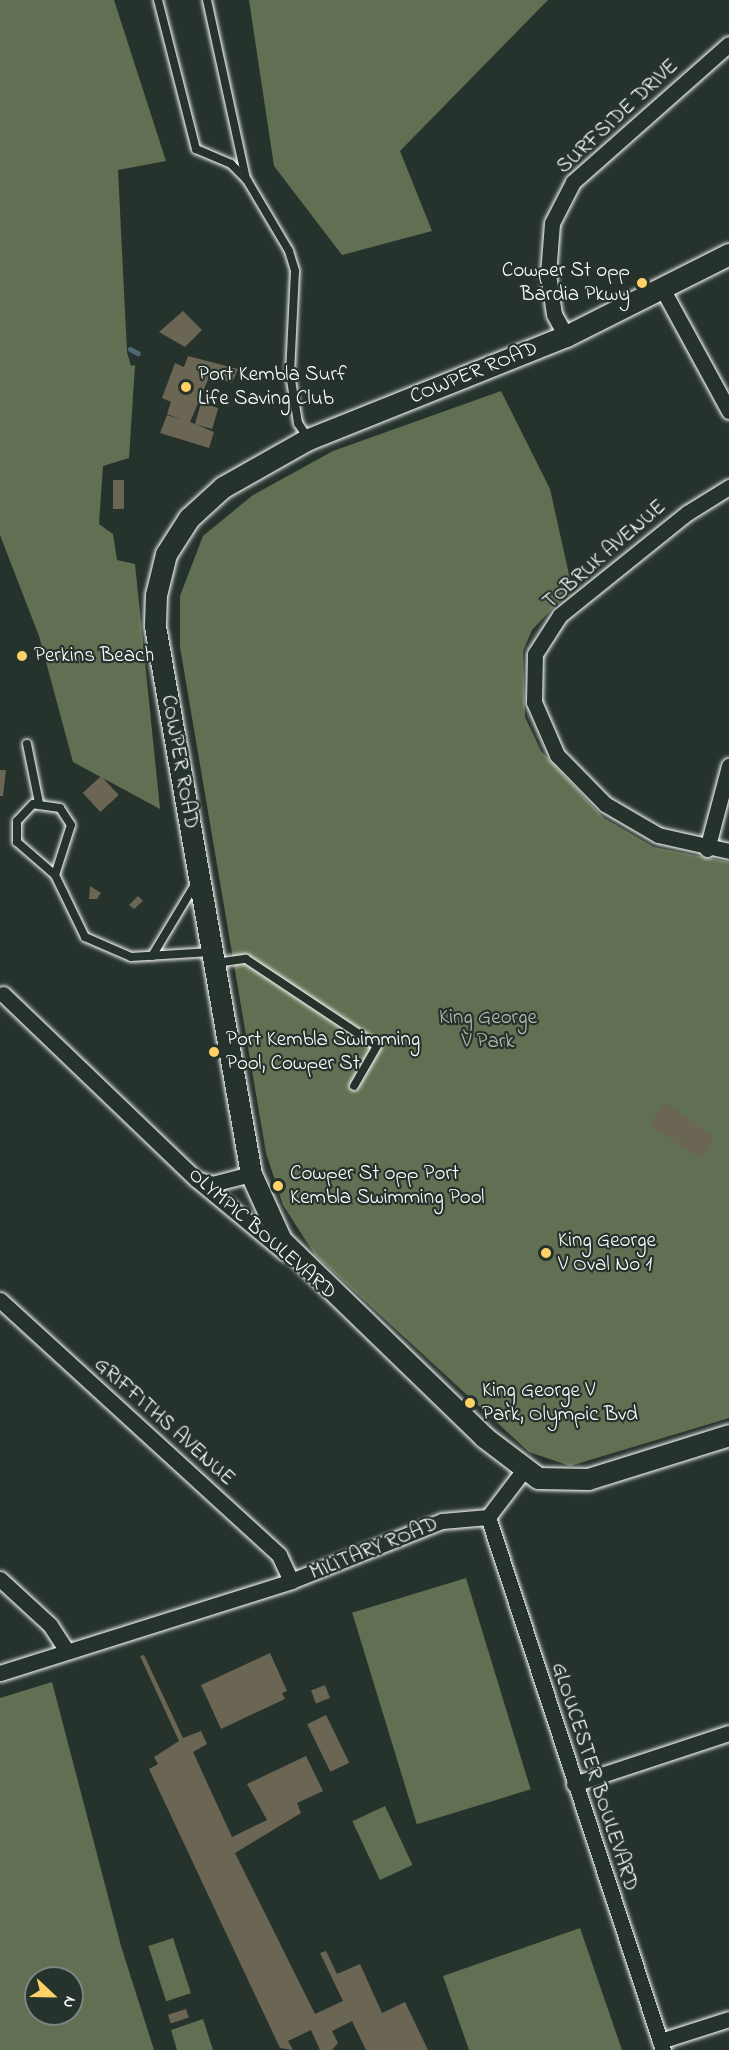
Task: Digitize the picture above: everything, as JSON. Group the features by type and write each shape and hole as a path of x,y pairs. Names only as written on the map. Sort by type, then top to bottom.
{"main road":[{"name":"COWPER ROAD","path":"309,1273 272,1227 251,1174 155,626 159,575 176,535 205,502 308,439 566,336 663,290 729,254"},
{"name":"OLYMPIC BOULEVARD","path":"309,1273 523,1471"},
{"path":"523,1471 554,1481 588,1479 729,1435"}],"street":[{"name":"SURFSIDE DRIVE","path":"566,336 554,314 548,274 552,223 573,182 729,44"},
{"path":"663,290 729,411"},
{"name":"TOBRUK AVENUE","path":"729,488 687,513 560,615 534,654 534,702 557,755 605,804 658,835 707,849 729,851"},
{"path":"707,849 729,766"},
{"name":"OLYMPIC BOULEVARD","path":"3,994 196,1179 309,1273"},
{"path":"196,1179 212,1184 251,1174"},
{"name":"GRIFFITHS AVENUE","path":"0,1300 279,1555 291,1581"},
{"path":"488,1517 523,1471"},
{"name":"MILITARY ROAD","path":"0,1673 291,1581 442,1521 488,1517"},
{"name":"GLOUCESTER BOULEVARD","path":"488,1517 574,1784 662,2045"},
{"path":"0,1579 50,1625 67,1651"},
{"path":"574,1784 729,1734"},
{"path":"662,2045 729,2019"}],"lane":[{"path":"158,0 196,149 231,164 247,180 274,220 295,271 290,374 298,423 308,439"},
{"path":"207,0 247,180"},
{"path":"27,744 39,803"},
{"path":"55,875 71,825 60,808 39,803 21,813 15,837 55,875 86,937 131,957 246,959 377,1046 354,1086"},
{"path":"152,956 200,875"}],"green space":[{"path":"0,0 114,0 166,161 118,170 127,352 131,366 135,365 129,458 103,466 99,524 113,534 117,560 135,564 160,809 73,762 39,636 0,535"},
{"path":"249,0 548,0 400,151 432,231 342,255 274,166"},
{"name":"King George V Park","path":"501,391 550,489 572,588 532,630 523,651 525,717 541,751 604,818 654,847 729,862 729,1418 570,1466 529,1452 315,1255 283,1205 266,1153 180,647 180,596 203,536 253,495 333,451"},
{"path":"466,1578 531,1789 417,1824 352,1613"},
{"path":"52,1682 121,1946 154,2050 0,2050 0,1698"},
{"path":"385,1806 412,1865 380,1880 352,1821"},
{"path":"580,1928 622,2050 469,2050 443,1976"},
{"path":"173,1938 191,1993 166,2001 148,1946"},
{"path":"203,2019 213,2050 177,2050 171,2030"}],"building":[{"path":"183,311 202,330 185,347 159,332"},
{"path":"188,356 238,369 232,383 210,375 190,422 214,432 209,448 160,433 167,415 182,420 167,414 171,402 162,398 175,363 184,367"},
{"path":"201,403 218,408 212,429 195,424"},
{"path":"113,480 124,480 124,509 113,509"},
{"path":"0,770 6,770 3,796 0,796"},
{"path":"101,776 119,795 100,812 83,793"},
{"path":"90,886 101,893 97,899 89,899"},
{"path":"138,896 143,901 134,909 129,905"},
{"path":"665,1102 714,1138 700,1158 655,1129 651,1121"},
{"path":"270,1653 287,1691 282,1693 285,1699 221,1729 201,1685"},
{"path":"144,1655 183,1738 201,1731 207,1744 193,1752 232,1837 267,1820 247,1784 306,1756 323,1791 297,1803 301,1813 235,1853 315,2014 343,2001 320,1953 326,1951 337,1974 360,1964 382,2013 405,2002 428,2050 366,2050 352,2021 332,2031 338,2043 332,2050 320,2050 311,2030 288,2041 293,2050 280,2048 149,1769 158,1764 154,1757 179,1741 140,1656"},
{"path":"325,1685 330,1698 316,1703 311,1690"},
{"path":"326,1715 349,1763 330,1772 307,1724"},
{"path":"186,2009 189,2018 171,2023 168,2015"}],"waterway":[{"path":"130,349 138,353"}],"place":[{"name":"Cowper St opp Bardia Pkwy","path":"642,283"},
{"name":"Port Kembla Surf Life Saving Club","path":"186,387"},
{"name":"Perkins Beach","path":"22,656"},
{"name":"Port Kembla Swimming Pool, Cowper St","path":"214,1052"},
{"name":"Cowper St opp Port Kembla Swimming Pool","path":"278,1186"},
{"name":"King George V Oval No 1","path":"546,1253"},
{"name":"King George V Park, Olympic Bvd","path":"470,1403"}]}
